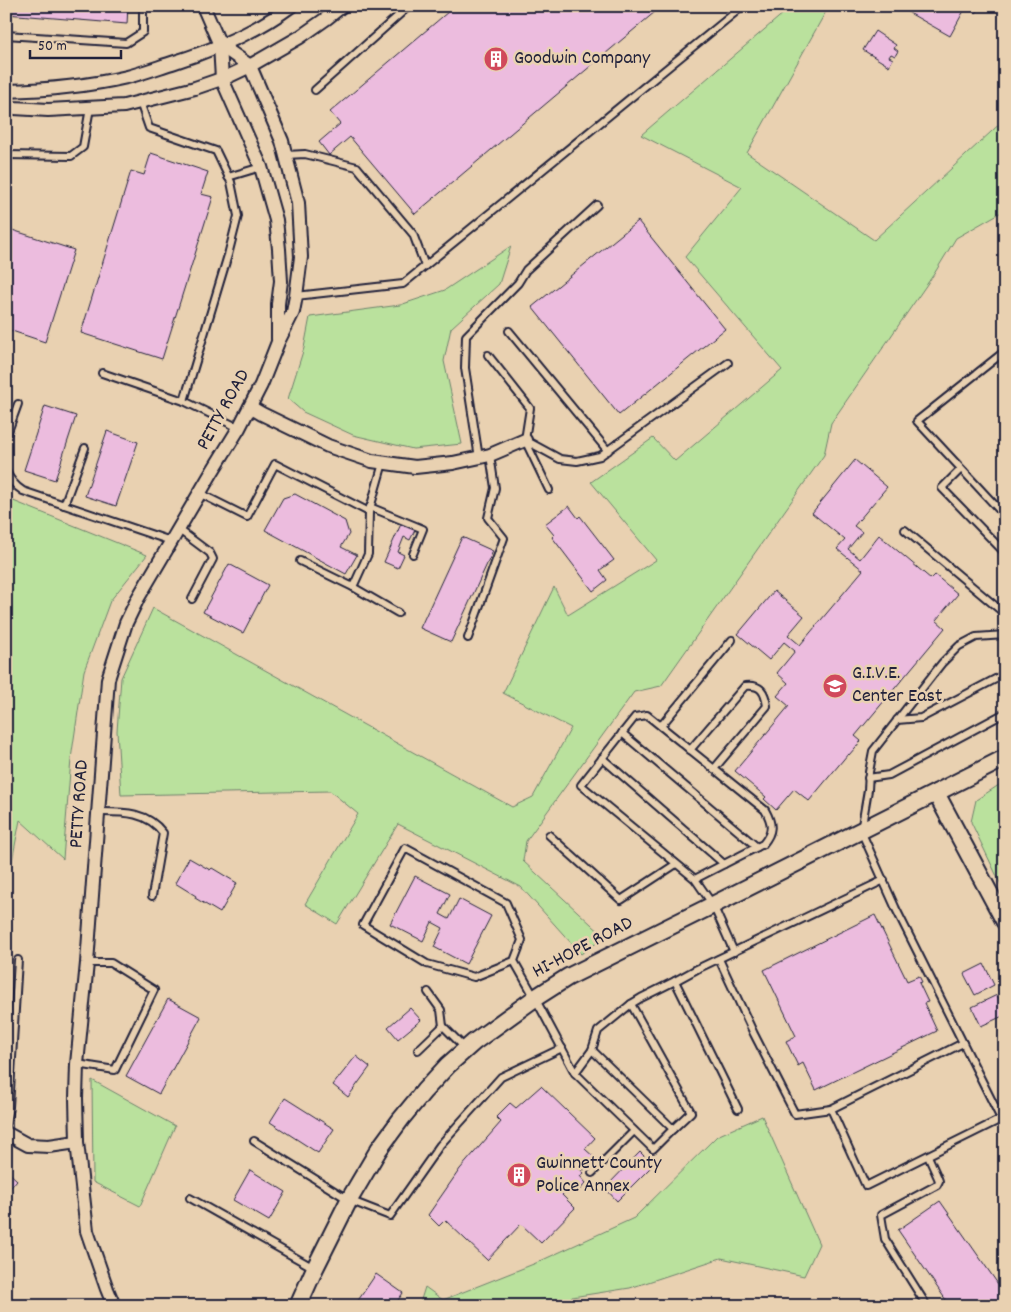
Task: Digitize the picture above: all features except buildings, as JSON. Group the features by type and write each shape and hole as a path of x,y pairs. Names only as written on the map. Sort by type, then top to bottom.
{"street":[{"name":"PETTY ROAD","path":"203,6 220,45 222,79 261,167 276,220 280,248 281,281 278,304 278,342"},
{"path":"6,91 44,90 129,76 199,54 220,45 252,31 291,6"},
{"path":"6,106 48,110 124,106 195,88 222,79 250,66 314,28 342,6"},
{"path":"220,45 250,66"},
{"name":"PETTY ROAD","path":"114,1306 87,1231 77,1142 76,1098 77,1064 87,963 108,678 126,623 138,598 239,428 262,385 278,342 293,312 301,257 298,204 282,141 250,66"},
{"path":"250,406 262,414 328,446 372,461 416,468 485,456 525,440"},
{"name":"HI-HOPE ROAD","path":"298,1306 349,1200 378,1149 401,1119 448,1065 474,1042 568,977 1005,758"},
{"path":"936,793 1005,922"},
{"path":"6,1133 28,1145 49,1146 77,1142"}],"lane":[{"path":"6,36 126,43 143,32 143,6"},
{"path":"315,90 409,6"},
{"path":"296,296 403,284 743,6"},
{"path":"140,102 149,128 216,151 231,182 238,216 184,402"},
{"path":"6,155 71,156 83,147 90,108"},
{"path":"286,155 305,154 357,167 413,234 425,266"},
{"path":"228,177 261,167"},
{"path":"468,638 504,538 488,518 494,488 465,368 466,336 518,283 526,270 597,204"},
{"path":"509,331 608,451"},
{"path":"1005,351 916,421 1005,516"},
{"path":"488,355 530,408 525,440 549,490"},
{"path":"525,440 560,459 577,461 600,456 728,363"},
{"path":"102,373 184,402 239,428"},
{"path":"6,437 18,404"},
{"path":"64,505 85,448"},
{"path":"353,587 368,554 370,510 383,463"},
{"path":"199,493 247,517 274,464 370,510 424,529 413,554"},
{"path":"961,469 942,488 1005,553"},
{"path":"6,471 17,487 23,491 171,542"},
{"path":"178,529 210,553 213,559 192,598"},
{"path":"905,530 1005,614"},
{"path":"300,561 353,587 398,613"},
{"path":"831,1109 866,1186 1001,1119 896,910 861,831 873,751 942,663 959,646 976,637 1005,634"},
{"path":"661,726 732,640"},
{"path":"897,720 921,718 1005,674"},
{"path":"690,750 745,686 760,688 766,697 767,706 714,769"},
{"path":"868,778 889,776 1005,713"},
{"path":"695,880 763,844 769,836 771,828 770,819 765,810 647,715 635,717 582,785 695,880 713,905 734,952"},
{"path":"622,733 757,847"},
{"path":"602,758 724,864"},
{"path":"98,812 129,812 147,818 158,826 163,833 152,896"},
{"path":"549,835 621,900 676,864"},
{"path":"405,848 506,903 522,940 514,961 474,977 426,964 363,926 405,848"},
{"path":"574,1074 592,1050 598,1031 631,1004 697,969 884,880"},
{"path":"719,959 754,1034 795,1114 831,1109 963,1043"},
{"path":"6,1123 18,960"},
{"path":"514,961 562,1048 574,1074 653,1149 691,1112 631,1004"},
{"path":"77,1064 115,1070 154,990 111,962 87,963"},
{"path":"675,981 738,1110"},
{"path":"428,992 441,1010 443,1026 466,1049"},
{"path":"418,1050 443,1026"},
{"path":"254,1141 349,1200 390,1216 440,1145 502,1078 562,1048"},
{"path":"592,1050 673,1129"},
{"path":"592,1173 634,1131"},
{"path":"927,1306 885,1239 881,1215 937,1185 939,1181 928,1156"},
{"path":"190,1198 315,1268"}],"green space":[{"path":"792,6 829,6 747,153 874,240 1005,119 1005,210 956,238 934,274 831,423 824,455 661,686 634,692 526,841 523,861 605,937 581,954 521,887 398,824 337,924 305,904 358,814 330,791 121,795 117,731 121,678 153,608 512,807 533,797 571,728 503,693 554,587 568,615 656,560 591,482 653,438 675,461 782,370 685,257 742,187 641,135"},
{"path":"511,246 499,284 451,328 444,361 462,444 413,449 353,435 303,412 288,399 304,348 310,317 400,305 445,290"},
{"path":"6,498 147,555 110,601 84,671 71,759 63,859 20,820 6,892"},
{"path":"1005,781 1005,893 971,822 976,800"},
{"path":"92,1080 175,1126 140,1206 93,1182"},
{"path":"762,1116 819,1244 804,1276 721,1258 630,1288 572,1297 564,1306 419,1306 425,1287 443,1300 536,1263 634,1218 717,1136"}],"place":[{"name":"Goodwin Company","path":"496,59"},
{"name":"G.I.V.E. Center East","path":"835,686"},
{"name":"Gwinnett County Police Annex","path":"519,1175"}]}
